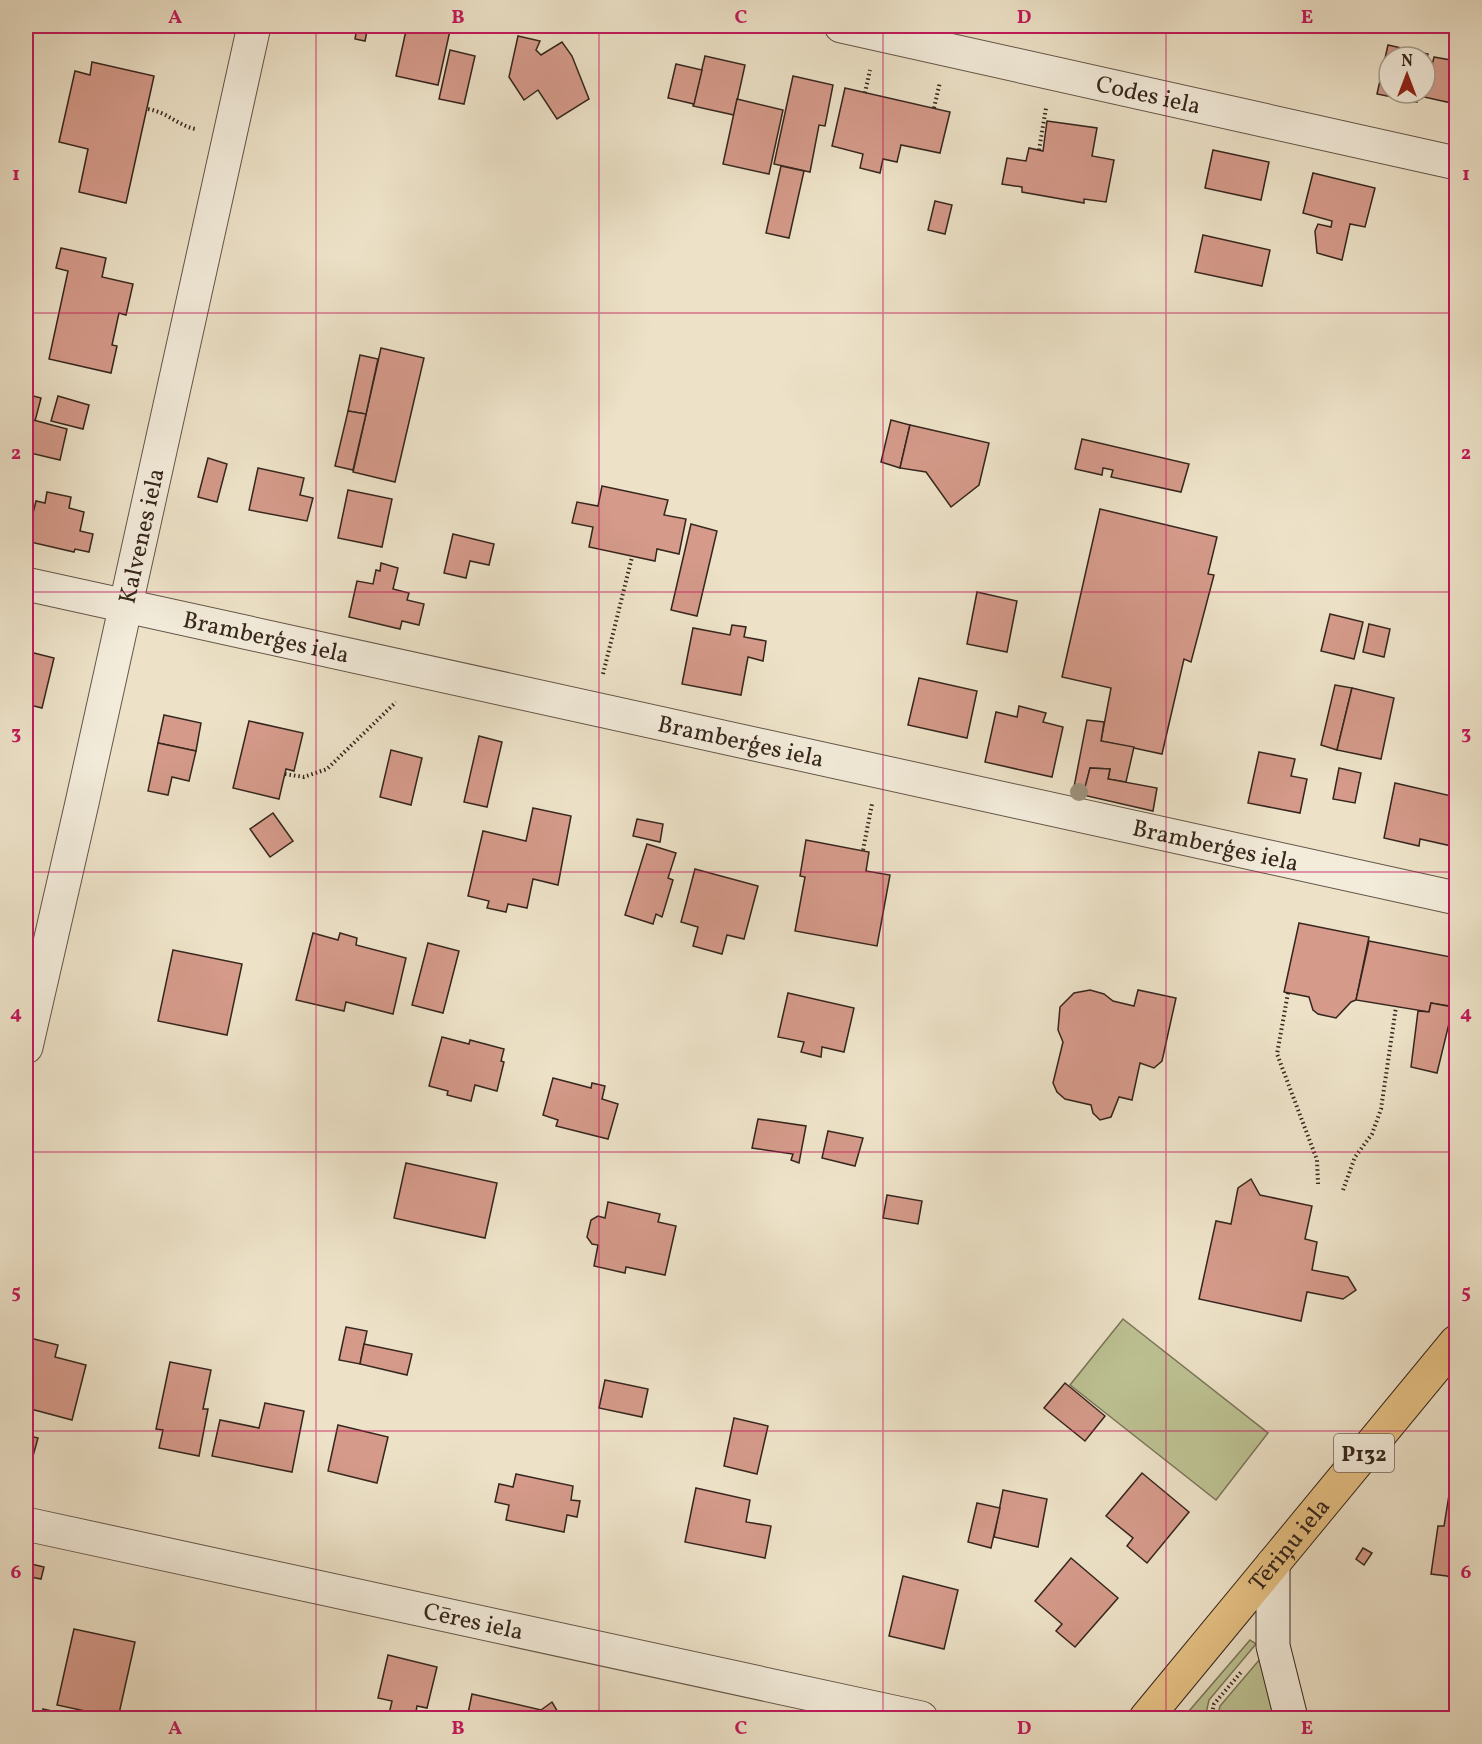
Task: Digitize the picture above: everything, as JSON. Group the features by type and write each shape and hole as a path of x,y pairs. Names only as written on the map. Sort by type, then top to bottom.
{"main road":[{"name":"Tēriņu iela","path":"1146,1719 1456,1342"}],"street":[{"name":"Kalvenes iela","path":"26,1047 254,26"},
{"name":"Codes iela","path":"841,26 1456,163"},
{"name":"Bramberģes iela","path":"26,584 1456,898"},
{"name":"Cēres iela","path":"26,1524 921,1719"},
{"path":"1272,1564 1273,1646 1291,1719"}],"path":[{"path":"148,109 165,112 186,127 231,137"},
{"path":"585,706 592,677 602,680 632,557"},
{"path":"285,774 304,777 327,770 397,701"},
{"path":"863,850 879,771"},
{"path":"1288,993 1277,1054 1317,1161 1318,1184"},
{"path":"1343,1190 1355,1157 1372,1134 1381,1108 1396,1007"}],"green space":[{"path":"1123,1319 1268,1433 1216,1500 1070,1385"},
{"path":"1250,1640 1256,1644 1209,1700 1205,1718 1183,1718"},
{"path":"1260,1659 1275,1718 1217,1718 1220,1706"}],"building":[{"path":"343,26 368,26 365,41 355,39 356,33 343,29"},
{"path":"407,26 451,26 438,85 396,76"},
{"path":"518,36 540,41 536,50 541,55 562,42 572,56 589,99 557,119 538,90 524,100 509,77"},
{"path":"450,50 475,56 464,104 439,99"},
{"path":"705,56 745,65 734,115 693,106"},
{"path":"1437,58 1456,61 1456,104 1437,100"},
{"path":"92,62 154,76 126,203 79,192 88,149 59,142 75,71 90,75"},
{"path":"676,64 702,70 694,104 668,98"},
{"path":"793,76 833,85 825,126 819,125 810,172 774,164"},
{"path":"845,88 950,112 940,153 901,145 897,162 883,159 880,173 860,168 863,154 832,146"},
{"path":"737,99 783,110 769,174 723,164"},
{"path":"1047,121 1097,128 1092,156 1114,160 1106,202 1084,199 1084,203 1022,192 1022,187 1002,184 1007,158 1026,161 1029,148 1043,151"},
{"path":"1213,150 1269,162 1261,200 1205,188"},
{"path":"781,166 804,171 789,238 766,233"},
{"path":"1313,173 1375,188 1365,227 1350,224 1342,260 1317,253 1315,231 1318,224 1331,227 1332,221 1303,213"},
{"path":"935,201 952,205 945,234 928,230"},
{"path":"1203,235 1270,250 1262,286 1195,272"},
{"path":"61,248 106,258 102,277 133,284 126,315 119,313 112,345 117,346 111,373 49,359 68,271 56,268"},
{"path":"381,348 424,358 395,482 353,472"},
{"path":"360,355 378,359 366,414 348,411"},
{"path":"26,394 41,398 35,421 26,418"},
{"path":"58,396 89,405 83,429 51,421"},
{"path":"348,411 366,414 353,470 335,466"},
{"path":"26,418 67,429 60,460 26,452"},
{"path":"891,420 910,425 900,468 881,462"},
{"path":"910,425 989,443 979,485 951,507 926,472 900,468"},
{"path":"1082,439 1189,464 1181,492 1111,477 1113,470 1103,468 1102,475 1075,469"},
{"path":"208,458 227,464 217,502 198,497"},
{"path":"258,468 304,478 300,495 313,498 307,521 249,510"},
{"path":"602,486 668,500 664,515 686,519 679,554 657,549 655,561 589,547 593,527 572,523 577,502 598,506"},
{"path":"348,490 392,499 382,547 338,538"},
{"path":"47,492 71,497 69,508 84,512 80,531 93,534 89,552 75,549 74,552 26,541 36,501 45,503"},
{"path":"1100,509 1217,537 1208,574 1214,575 1191,662 1184,659 1162,754 1101,741 1111,688 1062,677"},
{"path":"691,524 717,531 697,616 671,610"},
{"path":"453,534 494,544 489,565 470,561 466,578 444,573"},
{"path":"381,563 398,568 393,589 409,593 407,600 424,604 419,625 402,621 400,629 349,617 357,581 373,584 376,570 380,571"},
{"path":"977,592 1017,601 1007,652 967,644"},
{"path":"1330,614 1363,622 1354,659 1321,651"},
{"path":"1369,624 1390,629 1384,657 1363,652"},
{"path":"732,625 746,627 744,637 766,641 763,661 748,657 741,695 682,684 693,628 730,635"},
{"path":"26,651 54,658 42,708 26,704"},
{"path":"919,678 977,691 967,738 908,725"},
{"path":"1335,685 1352,688 1337,750 1321,745"},
{"path":"1352,688 1394,698 1381,759 1337,750"},
{"path":"1019,706 1046,713 1043,722 1063,727 1052,777 985,762 996,712 1017,717"},
{"path":"164,715 201,723 196,751 158,743"},
{"path":"1087,720 1104,722 1101,741 1134,747 1126,782 1108,779 1110,769 1090,768 1085,789 1074,787"},
{"path":"249,721 303,733 294,771 286,769 279,799 233,788"},
{"path":"479,736 502,742 487,807 464,802"},
{"path":"158,743 196,751 189,781 172,777 168,795 148,791"},
{"path":"391,750 422,758 411,805 380,797"},
{"path":"1259,752 1295,759 1291,776 1307,779 1300,813 1248,803"},
{"path":"1090,768 1110,769 1108,779 1157,788 1153,811 1083,795"},
{"path":"1339,768 1361,773 1355,803 1333,799"},
{"path":"1395,783 1456,797 1456,847 1420,839 1419,846 1384,838"},
{"path":"533,808 571,816 558,885 533,879 527,908 508,904 506,912 487,908 489,901 468,896 483,831 526,841"},
{"path":"273,813 293,841 270,857 250,829"},
{"path":"637,819 663,824 660,842 633,836"},
{"path":"806,840 869,852 866,871 890,875 877,946 795,931 805,877 800,876"},
{"path":"647,844 676,853 668,878 673,880 662,917 656,914 653,924 625,915"},
{"path":"695,869 758,886 744,939 727,935 722,954 693,946 698,927 681,922"},
{"path":"1299,923 1369,937 1356,1000 1351,1002 1336,1018 1318,1014 1313,1010 1309,997 1284,992"},
{"path":"313,933 338,940 340,933 357,938 356,945 406,958 393,1014 346,1002 344,1011 296,1000"},
{"path":"1369,941 1456,958 1456,1007 1431,1003 1429,1012 1356,1000"},
{"path":"428,943 459,951 443,1013 412,1005"},
{"path":"173,950 242,964 227,1035 158,1021"},
{"path":"1090,990 1104,994 1113,1001 1134,1006 1138,990 1176,998 1162,1061 1154,1068 1140,1063 1132,1100 1119,1097 1111,1117 1100,1120 1093,1113 1091,1105 1065,1099 1057,1092 1053,1083 1063,1042 1058,1030 1060,1007 1074,993"},
{"path":"788,993 854,1008 844,1052 822,1047 821,1057 801,1052 804,1042 778,1037"},
{"path":"1431,1003 1453,1007 1437,1073 1411,1067 1418,1011 1429,1012"},
{"path":"442,1037 469,1044 470,1040 504,1049 501,1061 504,1062 497,1091 475,1085 471,1101 447,1095 448,1091 429,1086"},
{"path":"553,1078 591,1088 592,1083 605,1086 602,1099 618,1104 608,1139 556,1126 558,1120 543,1115"},
{"path":"758,1119 806,1126 799,1163 791,1160 793,1154 752,1148"},
{"path":"828,1131 863,1138 855,1166 822,1158"},
{"path":"406,1163 497,1183 485,1238 394,1218"},
{"path":"1251,1179 1260,1195 1312,1206 1305,1239 1317,1242 1312,1270 1348,1277 1356,1290 1343,1299 1307,1292 1301,1321 1199,1299 1216,1221 1231,1224 1238,1188"},
{"path":"887,1195 922,1201 918,1224 883,1218"},
{"path":"608,1202 660,1214 658,1222 676,1226 665,1275 626,1267 625,1273 594,1266 598,1245 592,1244 587,1237 591,1220 598,1216 605,1218"},
{"path":"346,1327 367,1331 360,1364 339,1360"},
{"path":"26,1337 58,1345 55,1357 86,1365 72,1420 27,1408 26,1414"},
{"path":"364,1344 412,1354 407,1375 360,1364"},
{"path":"170,1362 211,1370 203,1409 208,1409 199,1456 159,1448 163,1430 156,1429"},
{"path":"605,1380 648,1389 642,1417 599,1408"},
{"path":"1065,1383 1105,1416 1085,1441 1044,1408"},
{"path":"265,1403 304,1411 292,1472 212,1456 220,1420 259,1428"},
{"path":"734,1418 768,1426 757,1474 724,1466"},
{"path":"338,1425 388,1437 377,1483 328,1471"},
{"path":"26,1435 38,1438 31,1463 26,1461"},
{"path":"1142,1473 1189,1512 1147,1563 1127,1546 1133,1538 1106,1516"},
{"path":"516,1474 573,1486 571,1500 580,1501 577,1517 567,1515 564,1532 506,1520 509,1505 495,1502 499,1484 513,1487"},
{"path":"696,1488 750,1500 746,1522 771,1526 765,1558 685,1542"},
{"path":"1003,1490 1047,1499 1038,1547 994,1537"},
{"path":"1449,1495 1456,1496 1456,1582 1447,1576 1431,1574 1438,1526 1444,1526"},
{"path":"977,1503 1000,1508 991,1548 968,1542"},
{"path":"1363,1548 1372,1553 1364,1565 1356,1559"},
{"path":"1071,1558 1118,1598 1075,1647 1056,1631 1062,1624 1035,1601"},
{"path":"27,1563 44,1567 41,1579 26,1576"},
{"path":"903,1576 958,1590 944,1649 889,1636"},
{"path":"74,1629 135,1642 118,1718 57,1705"},
{"path":"388,1655 437,1667 427,1708 417,1706 415,1718 388,1718 392,1701 378,1698"},
{"path":"472,1694 541,1710 552,1702 559,1714 597,1718 467,1718"},
{"path":"43,1709 66,1714 65,1718 41,1718"}]}
